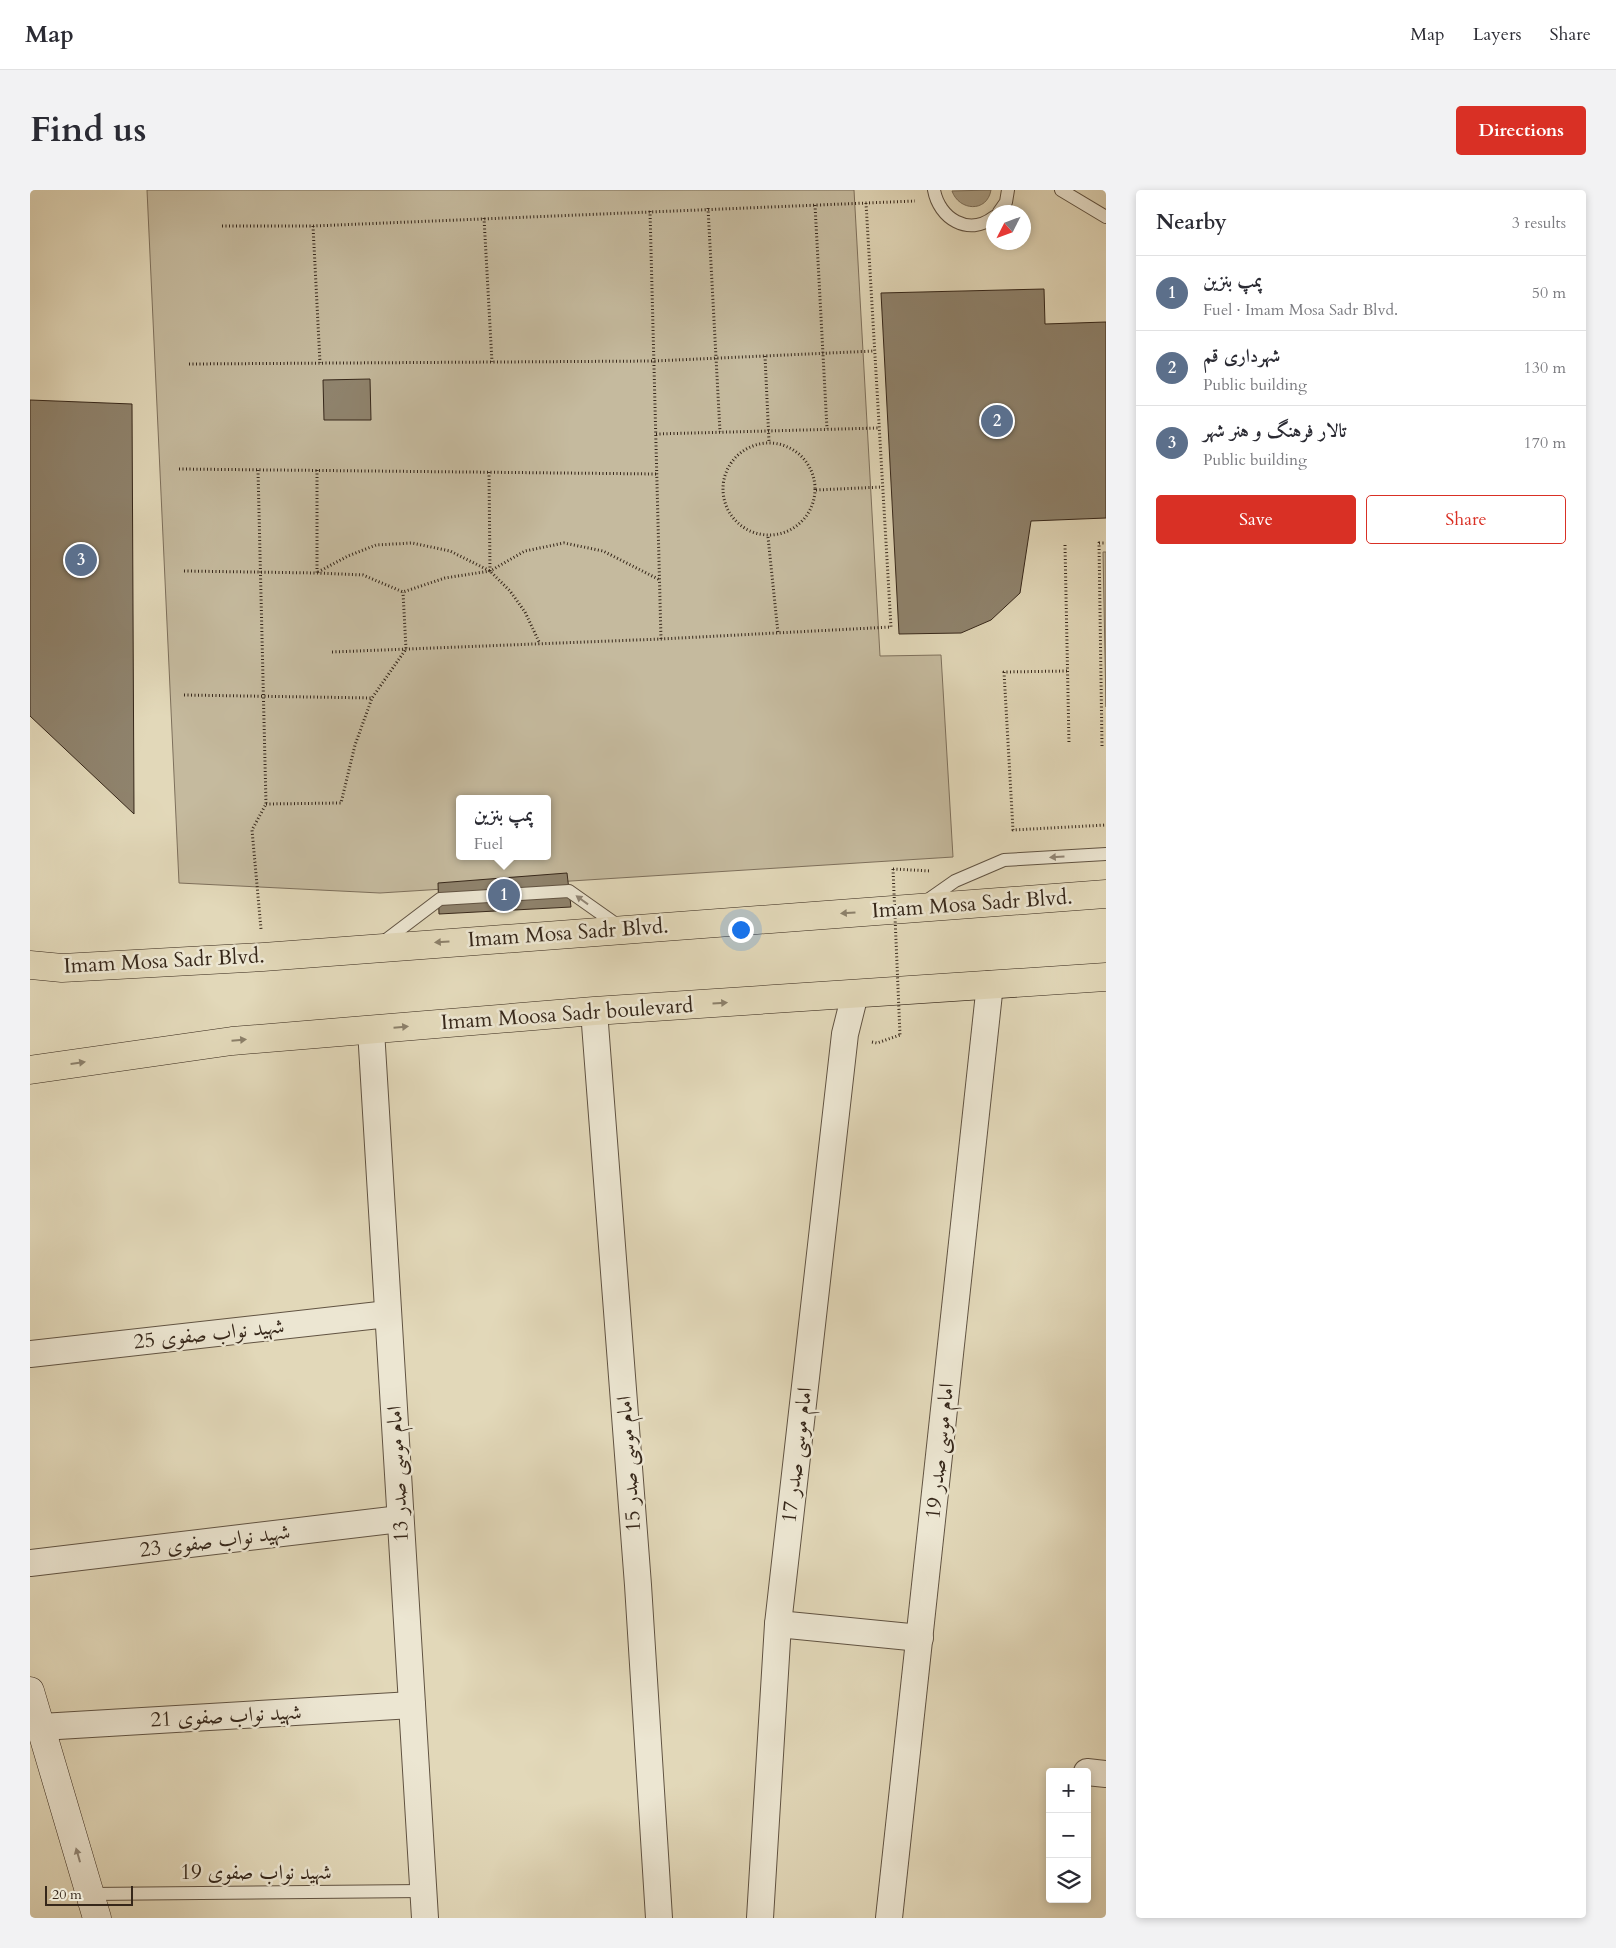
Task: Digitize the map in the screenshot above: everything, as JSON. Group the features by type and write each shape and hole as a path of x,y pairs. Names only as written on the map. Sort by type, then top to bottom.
{"main road":[{"name":"Imam Mosa Sadr Blvd.","path":"30,964 62,968 263,957 1106,894"},
{"name":"Imam Moosa Sadr boulevard","path":"41,1068 232,1041 594,1011 1106,977"},
{"path":"30,1047 41,1068"},
{"path":"30,1691 93,1906"}],"street":[{"name":"امام موسی صدر 19","path":"890,1918 990,984"},
{"name":"امام موسی صدر 17","path":"760,1918 778,1624 845,1034 855,994"},
{"name":"امام موسی صدر 15","path":"594,1011 638,1584 659,1918"},
{"name":"امام موسی صدر 13","path":"371,1030 425,1918"},
{"name":"شهید نواب صفوی 25","path":"30,1354 388,1314"},
{"name":"شهید نواب صفوی 23","path":"30,1563 400,1519"},
{"path":"778,1624 920,1638"},
{"name":"شهید نواب صفوی 21","path":"41,1727 412,1705"},
{"path":"1091,1773 1106,1774"}],"lane":[{"path":"1004,205 1008,190"},
{"path":"1061,190 1106,217"},
{"path":"935,195 942,211 952,220 964,225 977,225 986,221"},
{"path":"916,909 955,881 1004,860 1106,854"},
{"path":"378,947 440,899 570,891 622,929"},
{"name":"شهید نواب صفوی 19","path":"93,1906 423,1892"}],"path":[{"path":"222,226 313,226 708,208 866,203 935,195"},
{"path":"332,652 891,628 866,203"},
{"path":"815,205 827,429"},
{"path":"708,208 720,432"},
{"path":"650,211 661,639"},
{"path":"484,218 492,362"},
{"path":"313,226 320,363"},
{"path":"189,364 654,360 874,351"},
{"path":"765,356 770,442"},
{"path":"656,434 878,428"},
{"path":"770,442 793,449 810,466 816,490 809,514 792,531 768,537 744,530 727,512 722,488 728,465 746,448 770,442"},
{"path":"179,469 657,474"},
{"path":"258,470 266,804 252,830 263,957"},
{"path":"317,470 318,573"},
{"path":"489,472 490,570"},
{"path":"816,490 882,487"},
{"path":"768,537 778,633"},
{"path":"318,573 348,556 376,545 412,543 450,551 490,570 525,612 540,644"},
{"path":"1102,746 1099,543 1106,543"},
{"path":"184,571 363,575 403,592 446,578 490,570 525,551 564,544 603,551 660,580"},
{"path":"1065,546 1069,744"},
{"path":"266,804 341,803 355,745 372,698 406,649 403,592"},
{"path":"1101,669 1106,669"},
{"path":"1067,671 1004,672 1014,830 1106,825"},
{"path":"184,695 372,698"},
{"path":"877,1043 900,1035 893,869 937,872"}],"shaded area":[{"path":"147,190 854,190 880,656 941,655 953,857 380,893 179,883"},
{"path":"991,190 984,203 973,207 960,203 952,191"},
{"path":"1103,552 1106,552 1106,707"}],"building":[{"path":"1044,289 1045,324 1106,322 1106,518 1031,521 1020,593 991,620 961,633 899,634 881,293"},
{"path":"370,379 371,420 324,420 323,380"},
{"path":"30,400 132,404 134,814 30,716"},
{"path":"567,873 571,907 439,914 438,883"}],"place":[{"name":"شهرداری قم","path":"997,421"},
{"name":"تالار فرهنگ و هنر شهر","path":"81,560"},
{"name":"پمپ بنزین","path":"504,895"}]}
